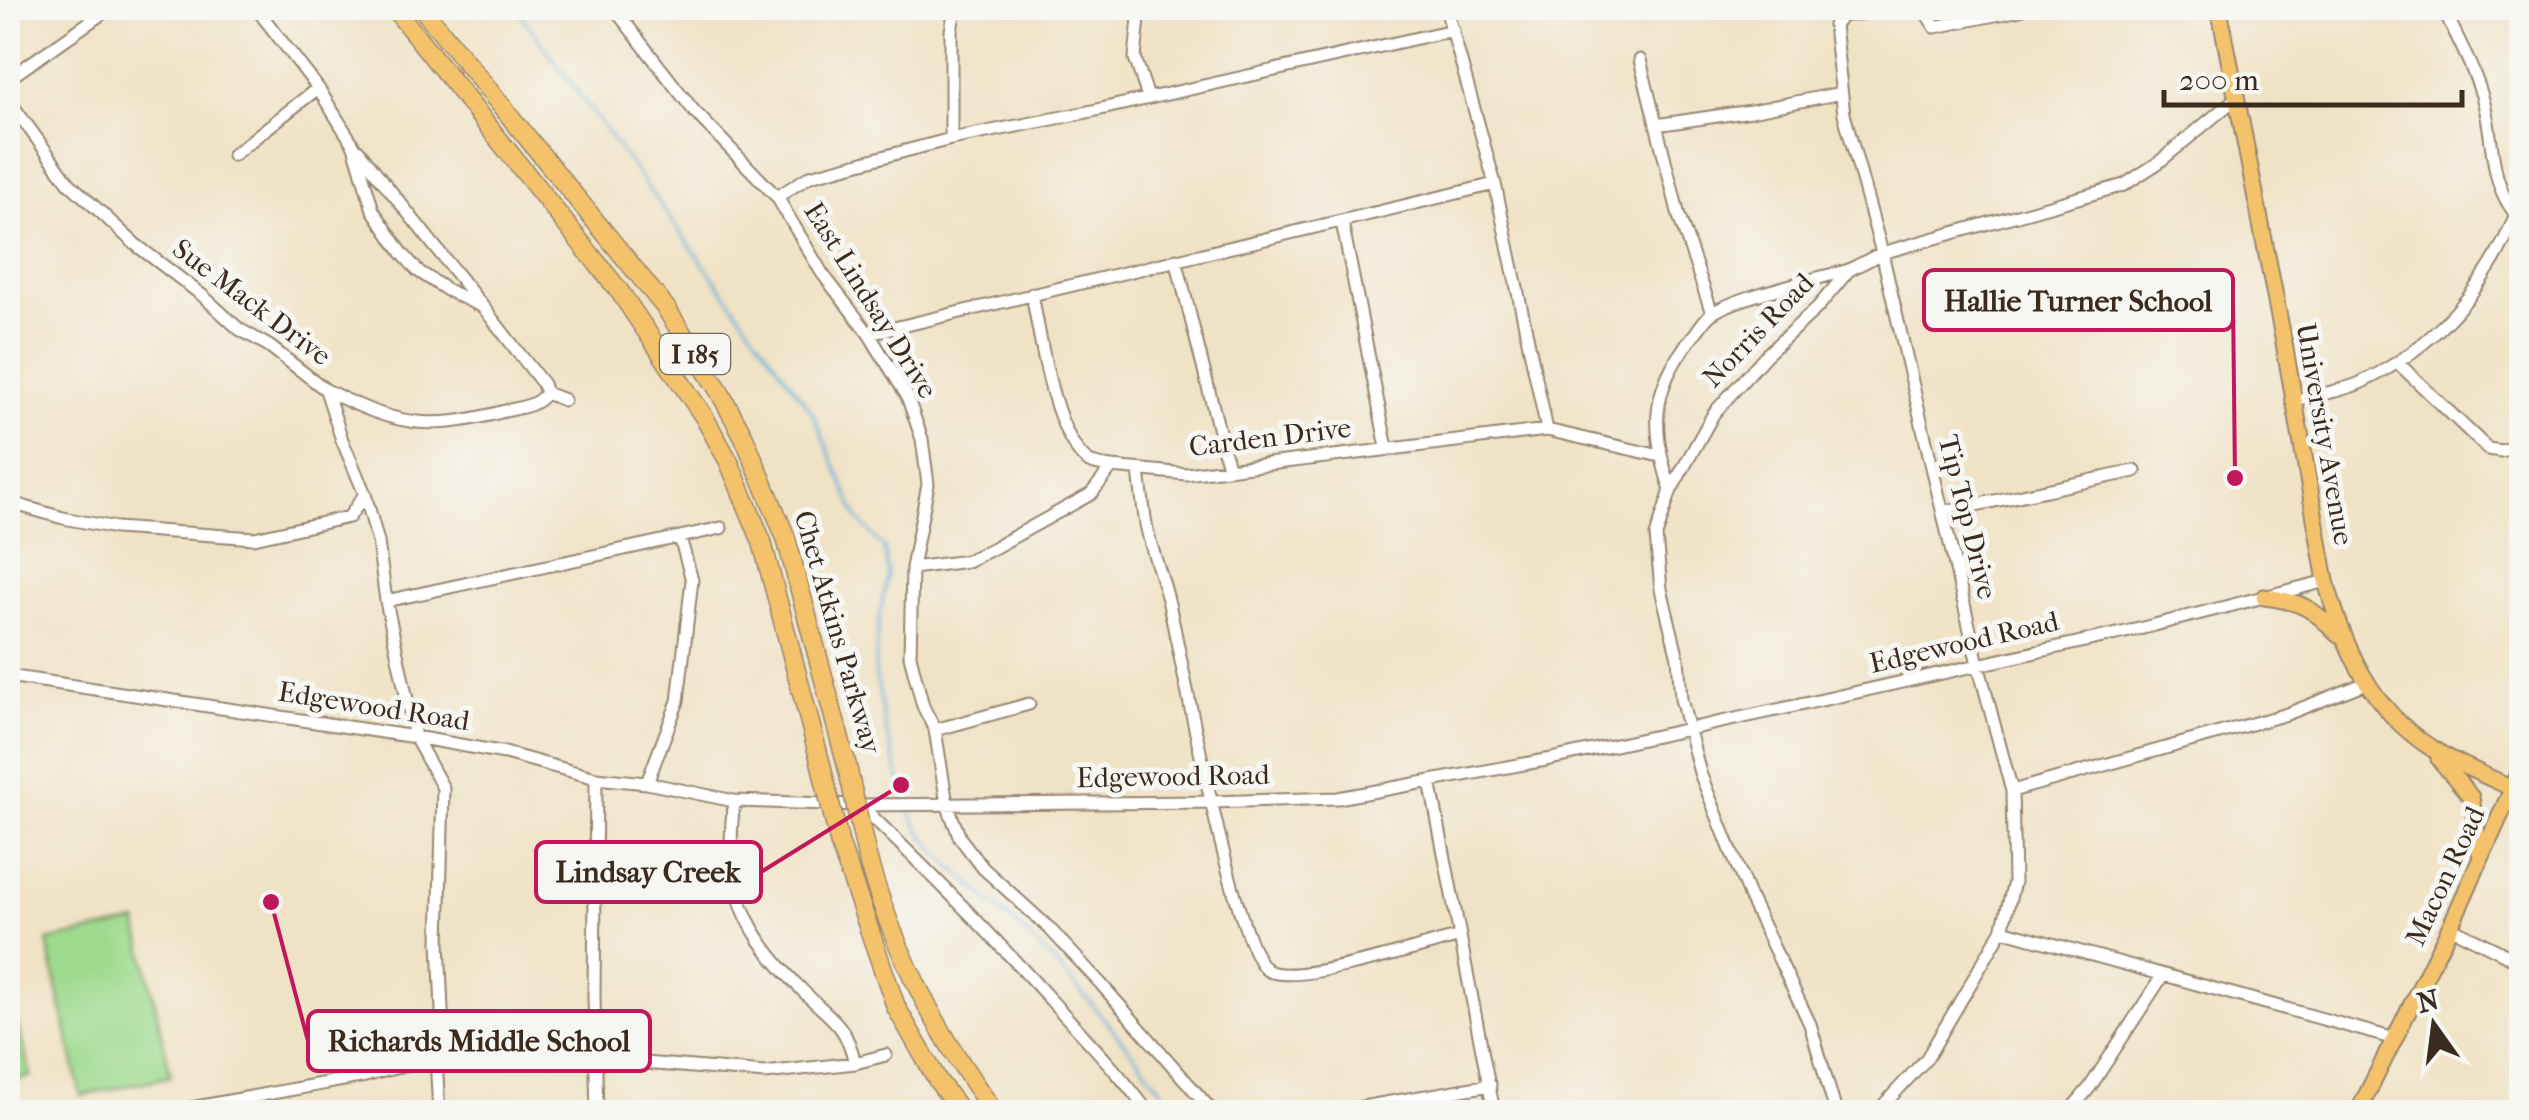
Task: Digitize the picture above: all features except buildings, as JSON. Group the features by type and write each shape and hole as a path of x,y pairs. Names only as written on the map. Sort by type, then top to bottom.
{"highway":[{"name":"Chet Atkins Parkway","path":"394,8 620,292 704,417 729,462 762,542 840,845 896,1007 938,1081 961,1112"},
{"name":"Chet Atkins Parkway","path":"422,8 665,307 727,405 768,488 786,538 880,900 911,974 944,1037 994,1112"}],"main road":[{"name":"University Avenue","path":"2219,8 2326,581 2345,641 2366,683 2418,739 2517,790"},
{"path":"2264,597 2288,600 2314,610 2345,641"},
{"path":"2418,739 2450,769 2471,796 2480,859"},
{"name":"Macon Road","path":"2358,1112 2517,790 2522,768"}],"street":[{"path":"8,79 110,8"},
{"path":"256,8 318,88 354,146 543,384 546,393"},
{"name":"East Lindsay Drive","path":"614,8 694,111 777,197 822,272 869,334 907,396 922,438 928,484 912,568 910,656 923,706 934,730 947,804 960,838 982,868 1048,926 1213,1112"},
{"path":"951,139 951,31 955,8"},
{"path":"1140,8 1135,58 1148,96"},
{"path":"1446,8 1496,184 1547,430"},
{"name":"Tip Top Drive","path":"1877,1112 1927,1058 2002,930 2014,882 2012,791 1841,92 1834,25 1842,16 1898,8"},
{"path":"1919,8 1936,26 2021,8"},
{"path":"2292,401 2357,384 2398,363 2474,294 2519,217 2496,182 2482,94 2443,8"},
{"path":"777,197 810,176 951,139 1083,114 1148,96 1452,30"},
{"path":"1640,60 1679,216 1712,314"},
{"path":"232,155 318,88"},
{"path":"1656,125 1841,92"},
{"name":"Norris Road","path":"1836,1112 1810,1024 1750,898 1700,773 1688,728 1678,658 1661,589 1656,536 1671,490 1714,413 1764,356 1818,307 1848,270 1882,253 2124,185 2158,163 2235,99"},
{"name":"Sue Mack Drive","path":"8,100 69,183 135,244 240,329 270,346 326,390 365,494 378,542 386,601 415,737 443,788 439,942 444,1056 436,1057 439,1112"},
{"path":"354,146 373,210 402,253 447,290 483,307"},
{"path":"869,334 1496,184"},
{"path":"1342,222 1387,448"},
{"path":"1176,260 1228,467"},
{"path":"1671,490 1656,432 1658,400 1676,357 1712,314 1740,301 1848,270"},
{"path":"912,568 967,561 992,549 1092,494 1112,467 1091,463 1071,443 1051,387 1032,294"},
{"path":"2398,363 2488,450 2501,451 2522,444"},
{"path":"326,390 376,412 439,426 532,405 546,393"},
{"path":"546,393 564,400"},
{"name":"Carden Drive","path":"1112,467 1186,474 1547,430 1660,456"},
{"path":"1139,471 1146,525 1168,601 1211,802 1241,917 1259,960 1272,972 1290,974 1340,967 1460,936"},
{"path":"1943,512 2135,471"},
{"path":"8,502 116,528 254,538 349,518 365,494"},
{"path":"386,601 720,528"},
{"path":"647,783 678,702 692,580 680,538"},
{"name":"Edgewood Road","path":"8,676 415,737 505,754 596,778 647,783 734,800 860,805 1338,798 1688,728 2326,581"},
{"path":"2012,791 2287,714 2366,683"},
{"path":"934,730 1029,704"},
{"path":"596,778 597,1112"},
{"path":"1430,781 1494,1112"},
{"path":"734,800 732,864 740,902 756,939 779,968 848,1035 855,1062"},
{"path":"860,805 1040,988 1148,1112"},
{"path":"2450,927 2522,963"},
{"path":"2002,930 2395,1039"},
{"path":"2069,1112 2090,1087 2163,974"},
{"path":"596,1059 764,1073 886,1055"},
{"path":"170,1112 364,1076 436,1057"},
{"path":"1334,1112 1490,1085"}],"green space":[{"path":"137,922 171,1076 81,1096 47,941"},
{"path":"8,989 31,1076 8,1082"}],"waterway":[{"path":"516,8 812,412 858,519 884,548 888,575 879,617 875,670 885,727 906,801"},
{"path":"909,809 929,843 1069,979 1179,1112"}],"place":[{"name":"Hallie Turner School","path":"2235,478"},
{"name":"Lindsay Creek","path":"901,785"},
{"name":"Richards Middle School","path":"271,902"}]}
